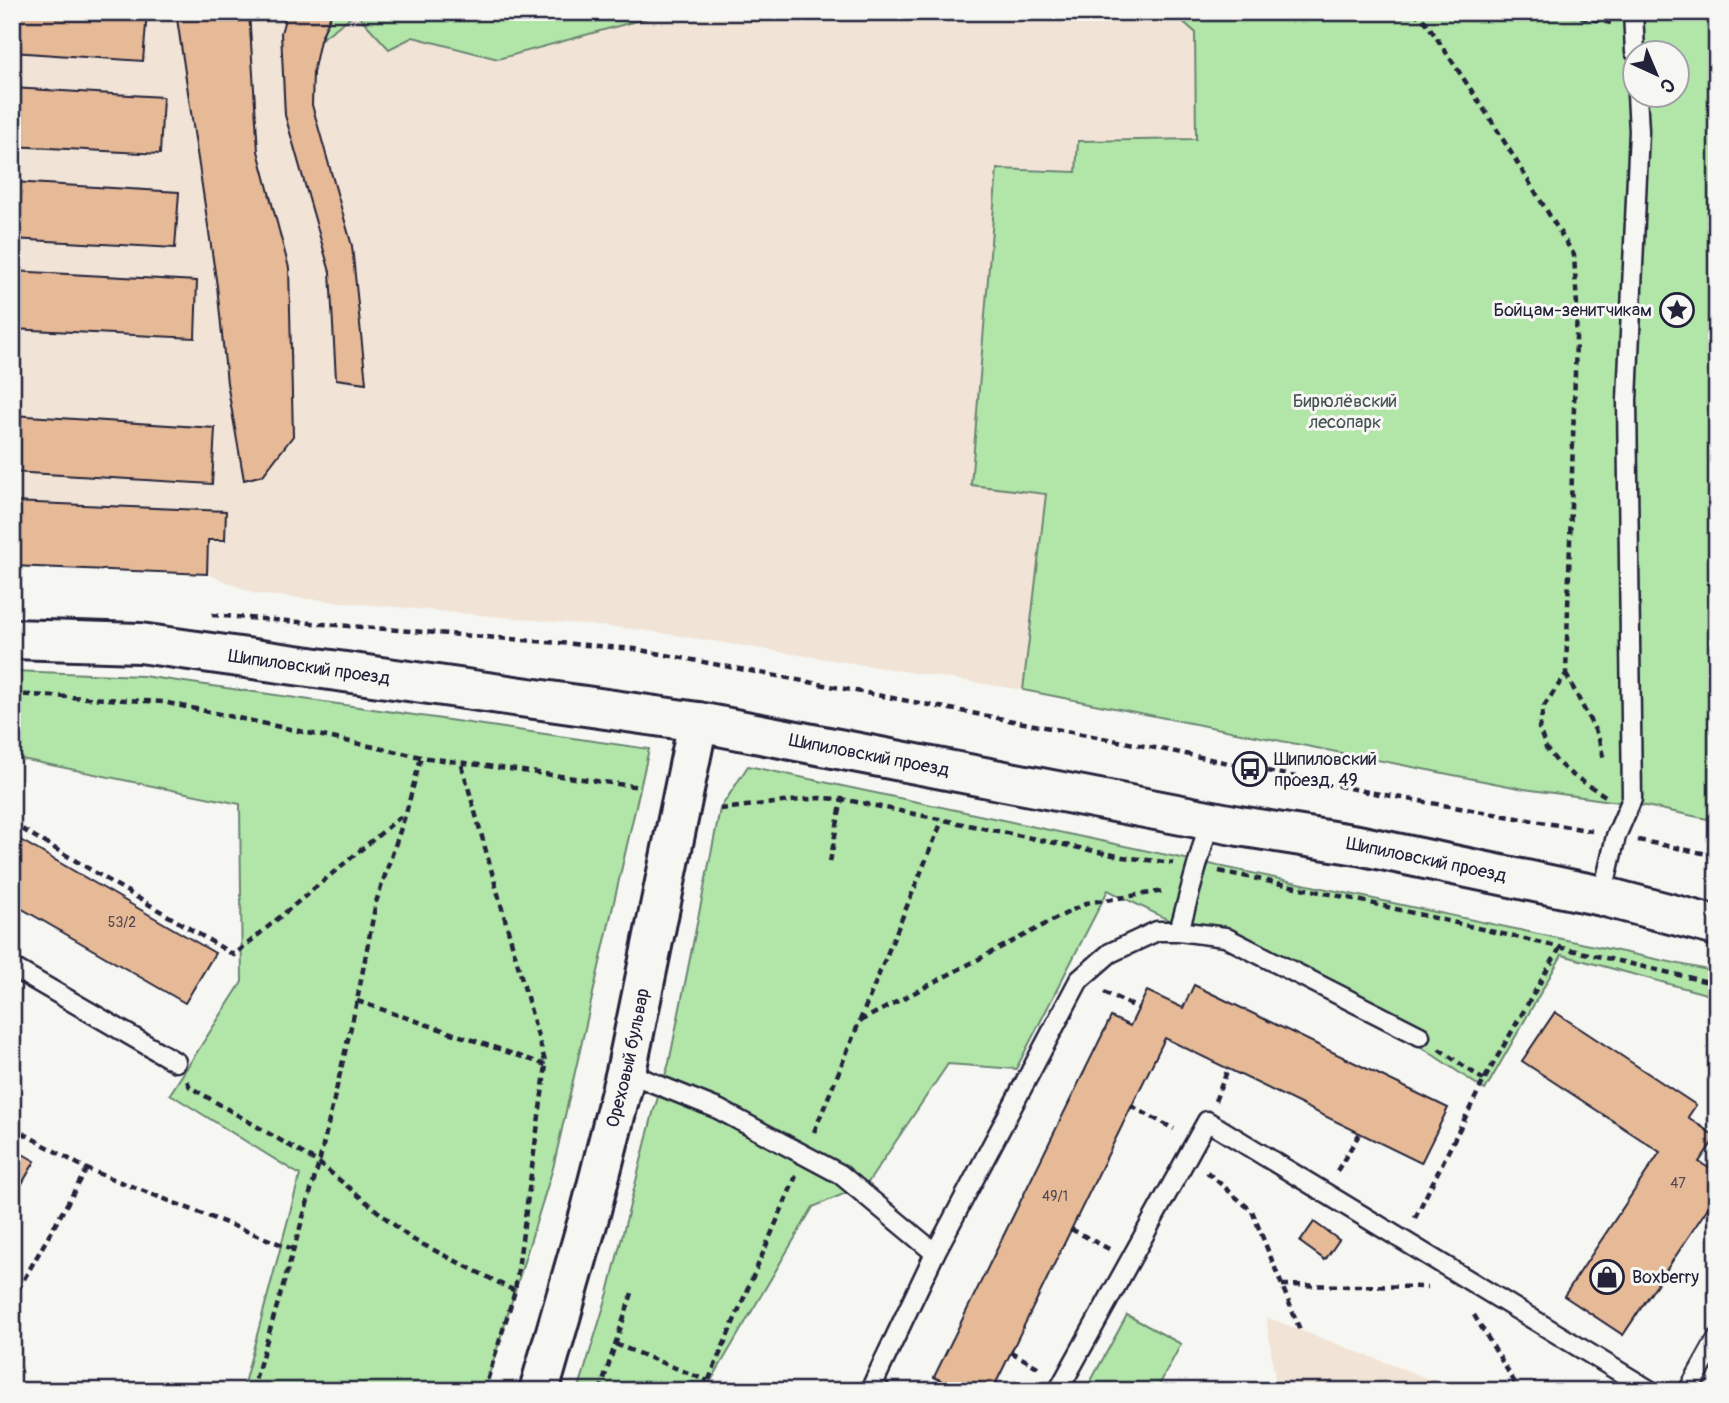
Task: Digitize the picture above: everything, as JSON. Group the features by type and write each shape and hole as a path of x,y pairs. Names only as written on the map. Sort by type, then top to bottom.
{"main road":[{"name":"Шипиловский проезд","path":"12,639 140,643 698,722 1358,845 1602,896 1717,926"},
{"name":"Ореховый бульвар","path":"540,1391 591,1210 626,1072 698,722"}],"lane":[{"path":"1633,20 1634,38"},
{"path":"1602,896 1616,836 1632,799 1627,400 1638,108"},
{"path":"1179,931 1210,819"},
{"path":"881,1391 872,1386 935,1253 1079,980 1110,953 1157,930 1226,937 1420,1036"},
{"path":"12,967 176,1062"},
{"path":"626,1072 718,1109 840,1174 935,1253"},
{"path":"1060,1386 1207,1121 1651,1391"},
{"path":"1688,1391 1717,1339"}],"path":[{"path":"1413,12 1426,22 1491,120 1574,255 1577,306 1566,674 1598,736 1606,768"},
{"path":"1557,12 1633,20"},
{"path":"202,614 635,649 1171,751 1368,792 1717,856"},
{"path":"1566,674 1544,706 1539,728 1546,748 1558,763 1607,796"},
{"path":"12,694 163,702 421,757 640,787"},
{"path":"251,1391 319,1163 357,1001 376,902 406,813 421,757"},
{"path":"461,762 546,1065 514,1291 484,1391"},
{"path":"1606,782 1616,836"},
{"path":"720,809 819,798 842,799 1122,858 1197,866 1561,946 1717,984"},
{"path":"831,862 842,799"},
{"path":"12,823 234,955 406,813"},
{"path":"704,1391 805,1155 942,821"},
{"path":"859,1022 1086,903 1191,887"},
{"path":"1403,1241 1484,1080 1561,946"},
{"path":"1079,980 1138,1008"},
{"path":"357,1001 546,1065"},
{"path":"1420,1036 1484,1080"},
{"path":"190,1087 319,1163 410,1238 514,1291"},
{"path":"1131,1106 1192,1148 1252,1211 1300,1330"},
{"path":"12,1127 87,1169 293,1249"},
{"path":"1324,1192 1360,1133"},
{"path":"12,1300 87,1169"},
{"path":"1071,1229 1129,1260"},
{"path":"1282,1286 1480,1287"},
{"path":"1457,1287 1520,1391"},
{"path":"600,1391 632,1293"},
{"path":"615,1344 708,1381"},
{"path":"1012,1352 1060,1386"}],"shaded area":[{"path":"12,12 332,12 321,39 356,13 413,37 498,59 669,12 1172,12 1195,32 1196,139 1078,141 1076,172 997,169 972,485 1046,494 1023,690 642,630 256,594 207,574 12,566"},
{"path":"1266,1317 1300,1330 1461,1391 1277,1391"}],"green space":[{"path":"332,12 669,12 498,59 413,37 389,49 356,13 320,40"},
{"name":"Бирюлёвский лесопарк","path":"1172,12 1717,12 1717,821 1641,805 1524,789 1023,690 1046,494 971,485 997,169 1076,172 1078,141 1196,139 1195,32"},
{"path":"12,671 143,676 649,749 553,1168 484,1391 242,1391 300,1175 170,1094 242,982 240,804 12,757"},
{"path":"748,766 1717,972 1717,997 1562,955 1485,1090 1408,1038 1108,890 1016,1069 948,1064 867,1184 813,1207 705,1391 578,1391 608,1293 653,1113 669,1063 720,809"},
{"path":"1127,1315 1181,1344 1156,1391 1092,1391 1087,1388"}],"building":[{"path":"12,12 147,12 143,61 12,52"},
{"path":"176,12 249,12 258,151 289,268 293,436 263,475 244,480 227,383 217,286"},
{"path":"287,12 332,12 320,40 313,73 312,105 352,246 366,383 336,379 330,272 285,115 281,33"},
{"path":"12,88 163,97 160,154 12,146"},
{"path":"12,182 179,192 175,248 12,239"},
{"path":"12,271 197,281 195,338 12,329"},
{"path":"12,415 215,428 212,484 12,472"},
{"path":"12,502 226,511 225,540 208,540 207,574 12,566"},
{"path":"12,835 215,953 185,1003 12,903"},
{"path":"1194,985 1448,1108 1421,1163 1165,1038 992,1391 962,1391 934,1377 1111,1017 1130,1026 1147,991 1183,1008"},
{"path":"1555,1012 1696,1105 1688,1117 1716,1137 1699,1162 1717,1173 1717,1194 1623,1335 1564,1296 1660,1152 1522,1061"},
{"path":"12,1148 35,1161 12,1201"},
{"path":"1314,1222 1339,1240 1325,1260 1300,1242"}],"place":[{"name":"Бойцам-зенитчикам","path":"1677,310"},
{"name":"Шипиловский проезд, 49","path":"1250,769"},
{"name":"Boxberry","path":"1607,1277"}]}
